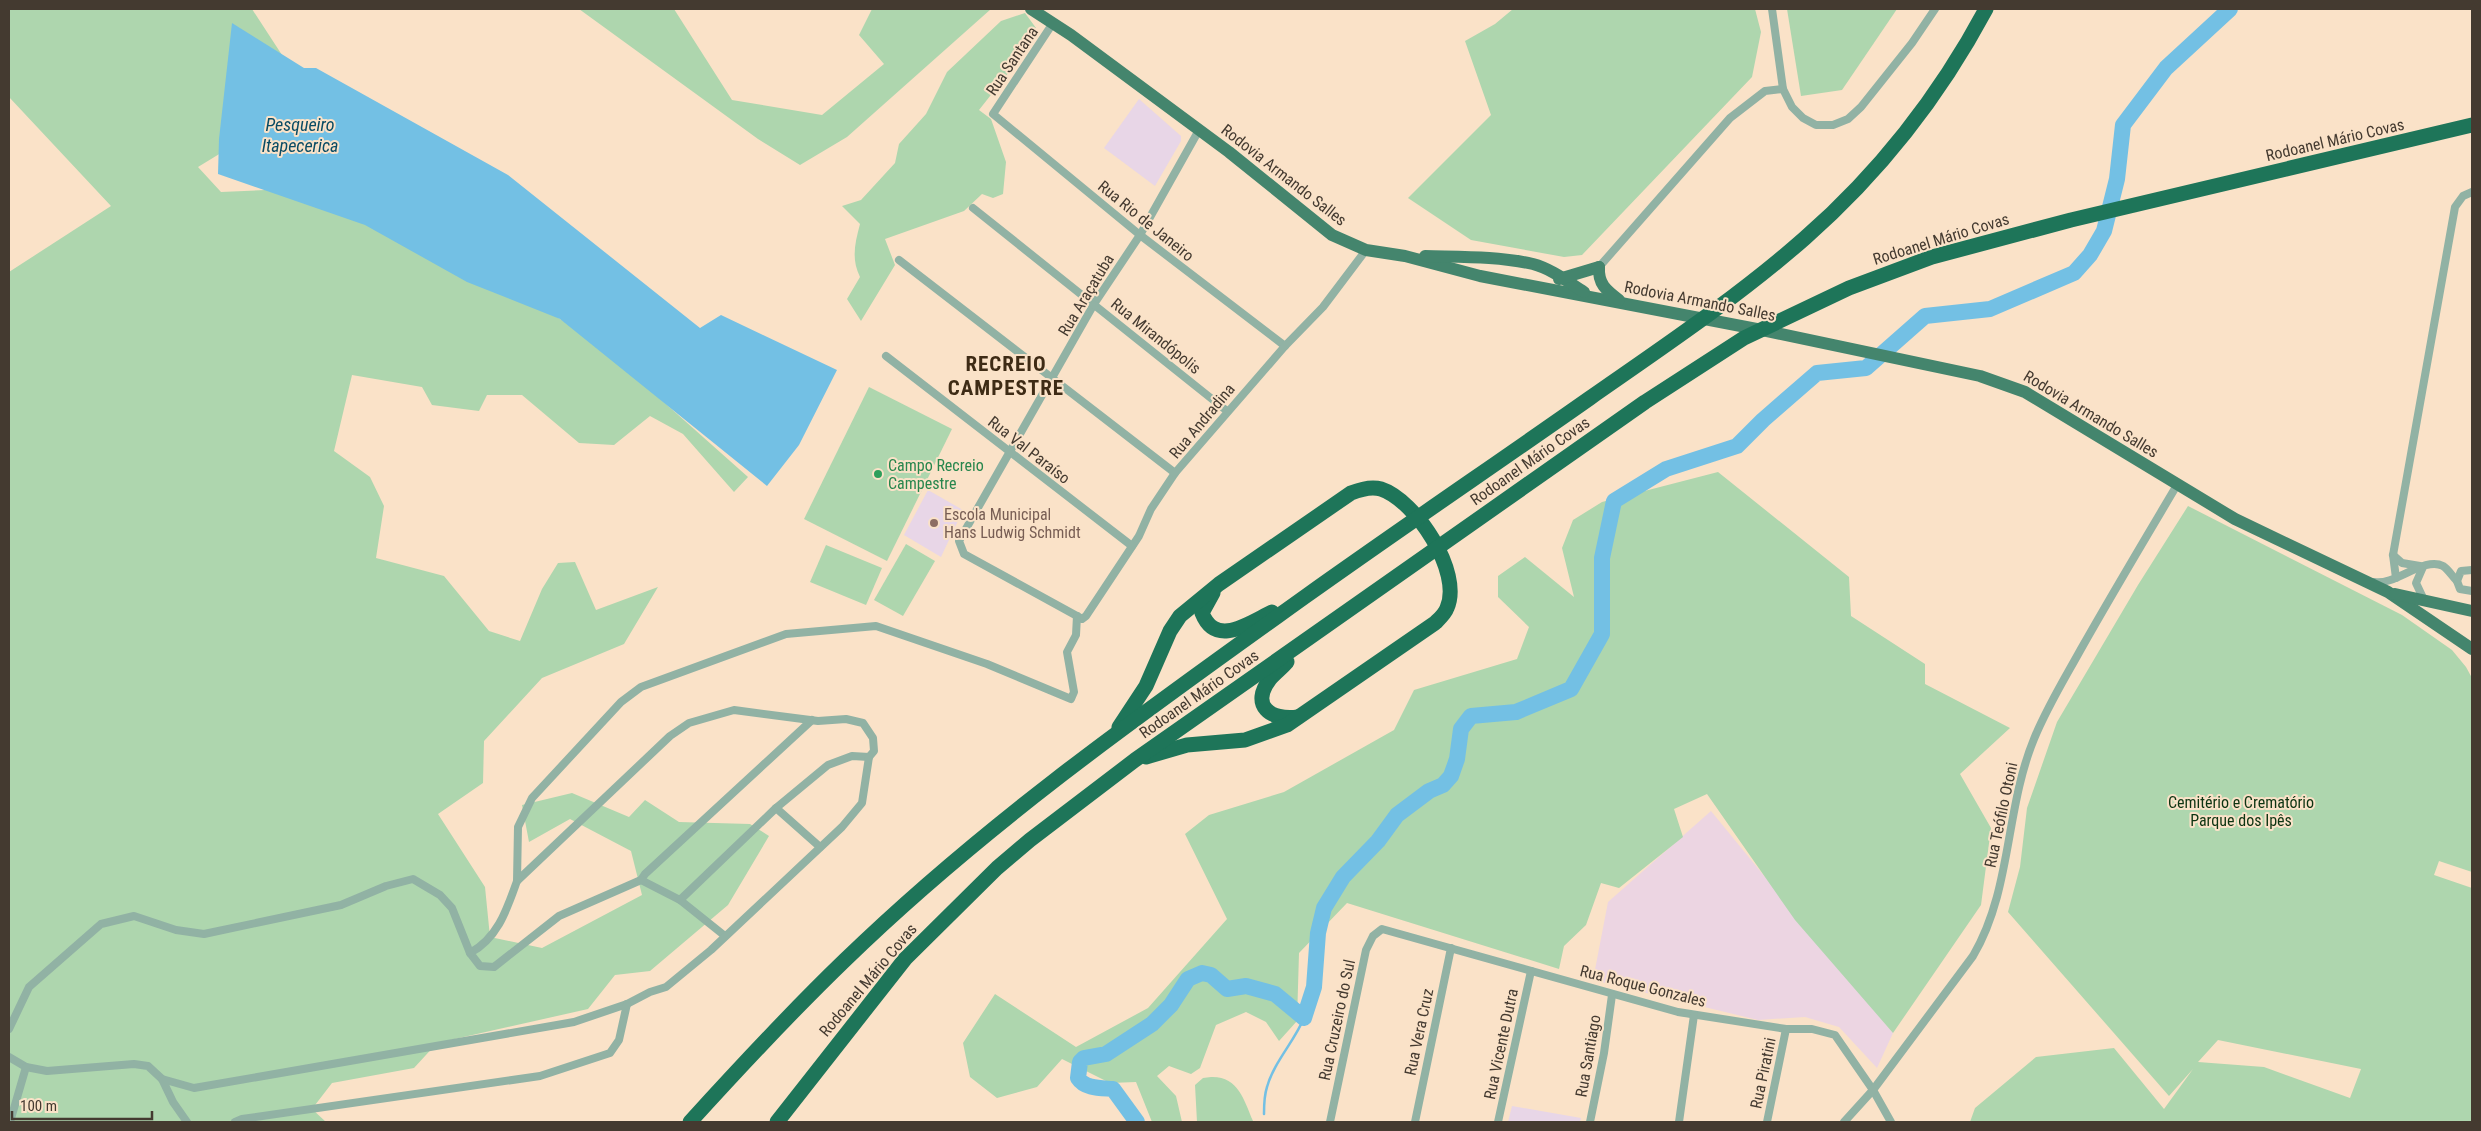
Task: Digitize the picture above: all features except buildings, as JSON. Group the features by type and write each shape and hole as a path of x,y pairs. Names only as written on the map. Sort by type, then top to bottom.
{"highway":[{"name":"Rodoanel Mário Covas","path":"690,1122 762,1044 881,927 966,852 1114,735 1391,536 1670,343 1742,289 1806,237 1858,186 1905,131 1938,88 1986,9"},
{"name":"Rodoanel Mário Covas","path":"777,1122 905,959 997,868 1066,812 1135,760 1645,402 1753,334 1808,306 1885,273 1932,256 2071,220 2472,125"},
{"path":"1114,735 1146,686 1170,631 1180,616 1219,584 1339,500 1364,488 1379,488 1410,508 1446,561 1449,598 1447,609 1435,623 1302,716 1272,732 1245,740 1187,745 1135,760"},
{"path":"1219,584 1202,613 1206,623 1213,630 1222,632 1237,629 1305,597"},
{"path":"1302,716 1285,719 1273,717 1265,710 1262,701 1264,691 1270,680 1317,633"}],"main road":[{"name":"Rodovia Armando Salles","path":"1031,9 1199,130 1332,236 1366,250 1405,256 1480,276 1646,307 2008,384 2025,392 2177,485 2271,538 2388,592 2472,649"},
{"path":"1405,256 1482,258 1534,264 1595,297"},
{"path":"1540,287 1562,278 1600,267"},
{"path":"1540,287 1568,289 1576,287 1588,280 1600,267"},
{"path":"1600,267 1598,279 1620,302"},
{"path":"1588,280 1588,287 1595,297"},
{"name":"Rodovia Armando Salles","path":"2388,592 2472,611"}],"street":[{"path":"1772,9 1783,88 1792,107 1803,118 1816,125 1833,125 1848,119 1861,107 1912,43 1935,9"},
{"name":"Rua Santana","path":"993,114 1053,23"},
{"path":"1600,267 1730,118 1765,91 1783,88"},
{"name":"Rua Rio de Janeiro","path":"993,114 1140,235 1285,346"},
{"name":"Rua Araçatuba","path":"1077,616 964,554 959,541 1094,304 1140,235 1199,130"},
{"path":"2396,578 2393,555 2455,207 2460,199 2472,192"},
{"name":"Rua Mirandópolis","path":"973,208 1227,411"},
{"name":"Rua Andradina","path":"1077,616 1082,619 1086,616 1139,536 1151,509 1175,473 1190,458 1227,411 1323,307 1366,250"},
{"path":"899,260 1175,473"},
{"name":"Rua Val Paraíso","path":"886,356 1132,546"},
{"name":"Rua Teófilo Otoni","path":"1844,1122 1873,1090 1973,956 1985,937 1994,914 2020,778 2033,740 2107,602 2177,485"},
{"path":"2393,555 2402,563 2423,567"},
{"path":"2360,579 2379,583 2423,567 2439,564 2457,581 2460,589 2471,593"},
{"path":"2423,567 2416,584 2424,600"},
{"path":"2447,570 2472,570"},
{"path":"2457,581 2461,571"},
{"path":"470,953 482,946 498,928 517,881 518,827 532,798 621,702 641,686 786,634 876,626 987,664 1070,698 1074,692 1067,652 1076,635 1077,616"},
{"path":"162,1079 194,1088 574,1022 627,1004 650,992 666,987 725,936 820,847 862,803 869,757 874,751 873,738 863,723 846,719 812,720 734,710 690,723 670,736 517,881"},
{"path":"9,1029 29,987 101,924 134,916 176,930 204,934 341,905 386,886 413,879 440,895 452,908 470,953 480,966 494,967 559,916 641,880 645,874 812,720"},
{"path":"680,900 776,808 828,765 852,756 869,757"},
{"path":"776,808 820,847"},
{"path":"641,880 680,900 725,936"},
{"name":"Rua Roque Gonzales","path":"1382,929 1612,995 1694,1015 1786,1029 1812,1029 1835,1035 1873,1090 1891,1122"},
{"name":"Rua Cruzeiro do Sul","path":"1330,1122 1366,950 1373,936 1382,929"},
{"name":"Rua Vera Cruz","path":"1415,1122 1451,948"},
{"name":"Rua Vicente Dutra","path":"1498,1122 1531,971"},
{"name":"Rua Santiago","path":"1590,1122 1604,1053 1612,995"},
{"path":"235,1122 540,1076 610,1053 619,1040 627,1004"},
{"path":"1679,1122 1694,1015"},
{"name":"Rua Piratini","path":"1767,1122 1786,1029"},
{"path":"9,1056 26,1067 47,1071 134,1064 148,1066 162,1079 173,1102 186,1122"},
{"path":"10,1122 26,1067"}],"shaded area":[{"path":"1139,99 1181,136 1181,141 1155,186 1104,148"},
{"name":"Escola Municipal Hans Ludwig Schmidt","path":"928,490 963,510 941,557 904,535"},
{"path":"1711,811 1893,1033 1877,1068 1839,1027 1805,1017 1758,1020 1593,980 1608,902"},
{"path":"1512,1106 1581,1118 1580,1122 1508,1122"}],"green space":[{"path":"9,9 252,9 282,55 234,145 198,167 221,192 310,188 480,272 623,356 649,389 748,477 734,492 683,434 650,416 614,445 579,443 522,395 487,395 479,411 432,405 422,387 352,375 334,451 370,477 384,506 376,558 444,576 489,631 520,641 542,589 558,563 575,562 596,610 658,587 624,644 542,678 484,741 483,783 438,814 485,887 490,937 542,948 642,895 631,851 570,819 529,842 522,805 572,793 629,817 645,800 679,822 750,824 769,836 728,905 650,971 615,975 588,1009 437,1043 414,1068 332,1083 312,1109 326,1122 9,1122 9,272 111,206 9,97"},
{"path":"579,9 674,9 732,100 822,115 884,64 859,35 872,9 991,9 847,137 800,165 758,139"},
{"path":"1513,9 1755,9 1761,32 1752,77 1582,255 1564,257 1471,240 1408,198 1491,115 1465,41 1495,24"},
{"path":"1787,9 1897,9 1842,90 1801,96"},
{"path":"1025,13 1036,28 1013,67 979,110 991,119 1006,162 1003,194 993,198 982,194 964,211 885,239 895,265 861,321 847,299 860,277 856,264 855,244 860,224 842,206 861,200 895,163 899,144 926,114 947,72 1001,21"},
{"name":"Campo Recreio Campestre","path":"869,387 952,429 887,561 804,519"},
{"path":"1718,472 1849,577 1851,616 1925,664 1925,684 2010,728 1960,774 1991,828 1981,905 1893,1033 1795,920 1707,794 1674,809 1683,837 1619,888 1601,883 1586,925 1564,946 1559,969 1347,903 1299,953 1297,1021 1279,1041 1266,1022 1246,1012 1216,1025 1200,1068 1191,1074 1169,1066 1157,1076 1176,1096 1182,1122 1152,1122 1136,1082 1110,1083 1062,1059 1037,1087 997,1098 970,1077 963,1043 995,994 1076,1047 1148,1008 1227,919 1185,834 1209,815 1284,792 1394,730 1414,690 1517,659 1529,627 1498,597 1498,576 1525,557 1574,597 1562,548 1573,520 1602,502"},
{"name":"Cemitério e Crematório Parque dos Ipês","path":"2188,506 2402,615 2452,650 2466,667 2472,678 2472,872 2439,861 2434,875 2472,888 2472,1122 1970,1122 1975,1108 2036,1057 2114,1048 2164,1109 2193,1069 2169,1096 2008,912 2020,867 2027,808 2057,722 2138,585","holes":["2218,1040 2361,1069 2350,1098 2264,1067 2198,1062"]},
{"path":"906,544 935,561 903,616 874,600"},
{"path":"826,545 882,568 866,605 810,582"},
{"path":"1211,1077 1228,1080 1234,1085 1243,1098 1253,1121 1197,1122 1195,1085 1203,1078"}],"water":[{"name":"Pesqueiro Itapecerica","path":"232,23 304,68 316,68 508,175 700,328 721,315 837,370 799,445 767,486 560,319 467,282 365,225 218,174 219,139"}],"waterway":[{"path":"1137,1122 1113,1089 1094,1087 1081,1082 1078,1078 1080,1062 1084,1058 1106,1054 1152,1024 1171,1005 1188,979 1202,973 1211,975 1227,989 1246,986 1275,994 1304,1018 1314,987 1318,933 1324,908 1343,877 1378,841 1397,815 1429,791 1443,785 1451,776 1457,759 1461,729 1471,716 1516,712 1571,689 1602,634 1602,558 1614,501 1666,469 1737,446 1763,420 1817,373 1866,368 1925,316 1990,309 2074,273 2090,255 2104,231 2117,179 2123,125 2166,68 2230,9"},
{"path":"1264,1114 1265,1094 1270,1078 1304,1018"}],"place":[{"name":"Campo Recreio Campestre","path":"878,474"},
{"name":"Escola Municipal Hans Ludwig Schmidt","path":"934,523"}],"district":[{"name":"RECREIO CAMPESTRE","path":"1006,376"}]}
